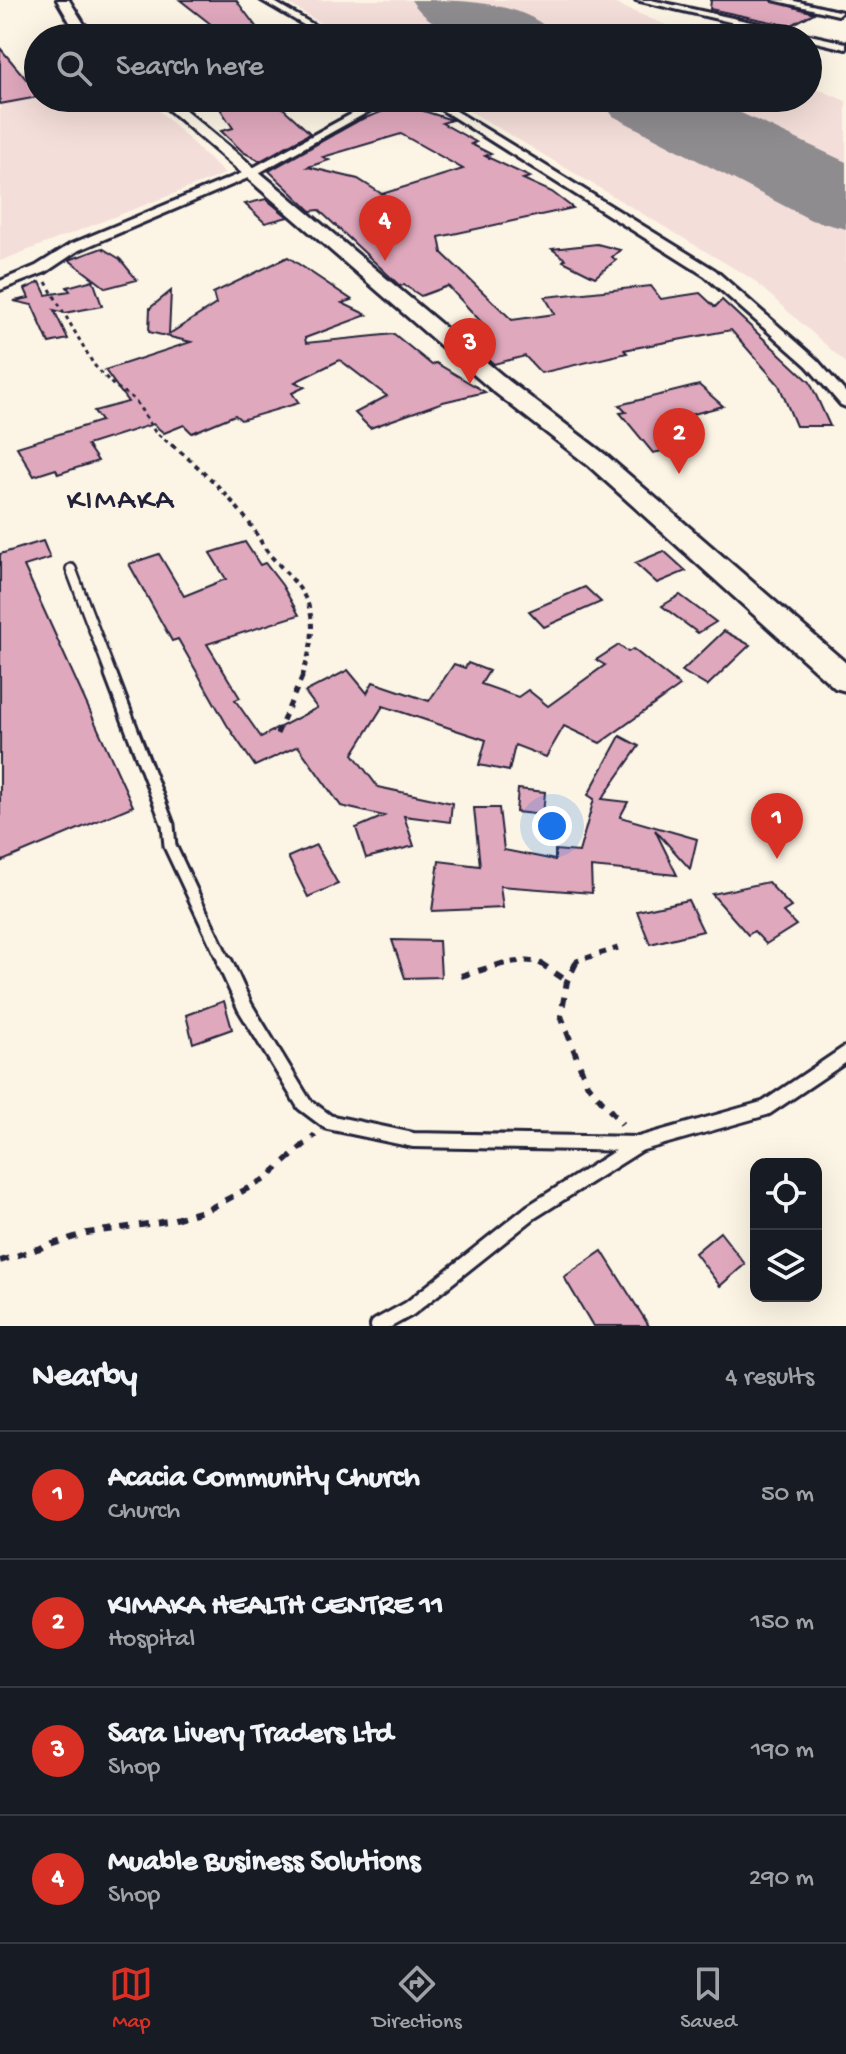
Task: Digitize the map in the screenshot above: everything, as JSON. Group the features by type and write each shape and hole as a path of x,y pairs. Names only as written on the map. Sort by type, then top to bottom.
{"main road":[{"path":"63,0 78,24"},
{"path":"179,112 501,386 598,461 846,680"}],"street":[{"path":"265,0 307,24"},
{"path":"640,0 747,24"},
{"path":"777,0 838,12"},
{"path":"822,41 846,46"},
{"path":"0,286 41,269 75,247 251,173 362,112"},
{"path":"451,112 710,273 812,363 846,402"}],"lane":[{"path":"71,569 168,825 170,846 245,1007 304,1104 328,1122 413,1140 639,1144"},
{"path":"378,1326 409,1309 531,1212 639,1144 766,1108 846,1054"}],"path":[{"path":"41,269 94,365 112,384 135,400 155,432 211,476 252,526 268,553 296,582 308,604 313,626 312,644 300,685 277,734"},
{"path":"618,948 577,961 567,981 561,1016 572,1052 587,1084 639,1144"},
{"path":"461,976 510,962 538,962 567,981"},
{"path":"0,1261 72,1237 170,1220 211,1208 251,1188 301,1151 328,1122"}],"shaded area":[{"path":"282,0 606,0 663,24 322,24"},
{"path":"24,70 24,112 161,112 225,174 0,261 0,74"},
{"path":"822,91 846,101 846,363 752,279 472,112 822,112"}],"building":[{"path":"180,0 236,0 254,24 211,24"},
{"path":"711,0 770,0 814,13 794,24 781,24 710,9"},
{"path":"0,48 24,76 24,100 0,104"},
{"path":"222,112 287,112 310,133 260,161 243,152 221,131 233,128"},
{"path":"381,112 427,112 452,120 442,123 491,154 485,156 530,177 523,179 552,192 573,208 439,237 442,253 512,320 555,314 545,297 651,286 661,299 700,293 715,307 722,300 810,382 830,426 796,426 779,385 731,330 624,350 627,353 541,373 525,356 494,364 465,340 459,328 484,325 448,286 421,296 404,285 400,286 319,210 311,211 269,171 360,120","holes":["401,134 463,169 382,194 358,179 308,167 329,160 323,157"]},
{"path":"266,199 288,217 265,223 245,204"},
{"path":"597,244 620,250 612,257 616,260 595,277 563,261 565,259 552,249"},
{"path":"102,248 120,259 137,280 106,288 69,260"},
{"path":"288,257 352,300 342,303 367,315 305,338 306,343 394,334 432,365 436,363 485,392 443,402 370,428 355,413 387,396 340,360 295,382 305,387 292,393 299,403 241,420 235,415 192,433 184,425 164,433 153,424 87,445 98,461 58,474 56,469 34,476 17,447 101,421 94,411 128,402 105,370 191,342 149,332 150,308 171,291 169,334 216,304 213,293"},
{"path":"93,280 102,306 65,313 54,310 68,339 49,343 32,305 14,301 29,298 25,289 40,282 46,295 70,291 67,287"},
{"path":"699,385 723,406 675,419 697,444 653,453 620,413 626,412 619,405"},
{"path":"43,541 50,558 24,566 133,806 0,862 0,554"},
{"path":"245,542 260,565 265,563 282,585 299,615 207,644 240,698 235,700 261,737 317,708 305,692 348,670 367,693 373,682 429,701 454,664 465,668 468,663 489,671 481,684 518,697 528,690 548,706 605,665 596,660 619,645 628,652 633,649 680,686 600,743 564,726 546,757 515,745 509,771 479,765 486,740 383,706 353,754 378,787 452,803 450,822 404,816 414,846 366,858 356,828 384,816 341,806 298,746 255,766 227,725 178,639 172,641 129,564 159,554 184,596 226,579 210,553"},
{"path":"664,551 686,571 657,583 635,563"},
{"path":"585,587 601,602 544,627 529,611"},
{"path":"680,595 716,622 698,633 662,606"},
{"path":"724,631 750,645 707,686 682,671"},
{"path":"620,736 639,746 602,799 628,802 620,817 697,839 690,869 655,830 677,875 591,867 592,893 500,886 503,908 432,911 439,861 480,866 474,808 499,808 504,850 555,860 555,850 579,852 594,799 588,795"},
{"path":"518,789 545,792 543,815 516,812"},
{"path":"316,845 338,884 308,897 288,857"},
{"path":"768,882 791,907 783,912 796,925 766,944 754,931 748,935 712,894"},
{"path":"688,900 703,931 650,944 637,911"},
{"path":"392,940 439,941 441,977 405,978"},
{"path":"224,1001 232,1029 193,1043 186,1015"},
{"path":"720,1232 745,1264 720,1286 695,1253"},
{"path":"602,1251 649,1326 593,1326 564,1277"}],"runway":[{"path":"445,0 493,24"},
{"path":"670,112 846,199"}],"place":[{"name":"Muable Business Solutions","path":"385,261"},
{"name":"Sara Livery Traders Ltd","path":"470,384"},
{"name":"KIMAKA HEALTH CENTRE 11","path":"679,474"},
{"name":"Acacia Community Church","path":"777,859"}],"district":[{"name":"KIMAKA","path":"121,498"}]}
